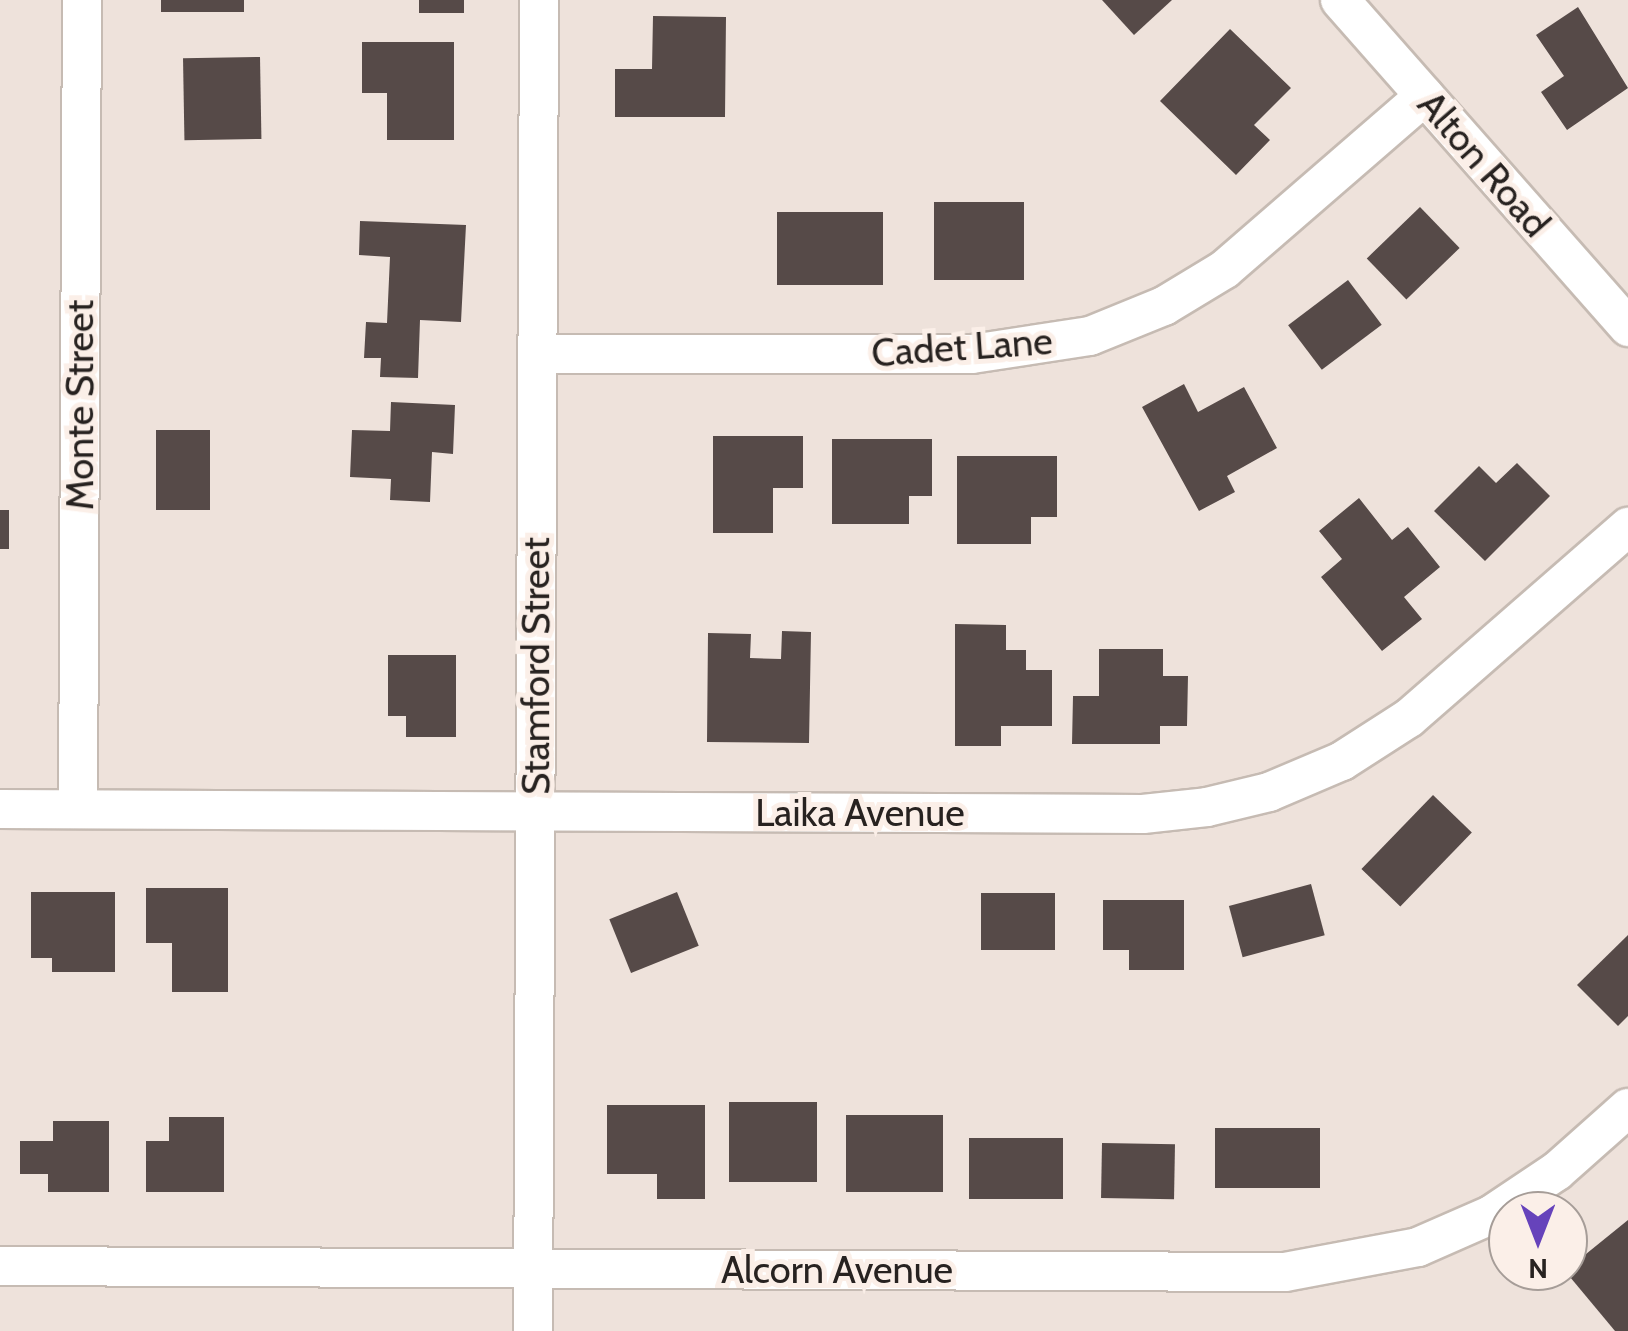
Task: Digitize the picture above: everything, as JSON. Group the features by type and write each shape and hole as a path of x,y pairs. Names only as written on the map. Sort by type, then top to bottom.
{"street":[{"name":"Monte Street","path":"78,809 82,0"},
{"name":"Stamford Street","path":"534,1331 539,0"},
{"name":"Alton Road","path":"1340,0 1628,327"},
{"name":"Cadet Lane","path":"538,354 972,354 1090,336 1164,306 1225,269 1425,96"},
{"name":"Laika Avenue","path":"0,809 1143,814 1269,792 1342,761 1409,718 1628,527"},
{"name":"Alcorn Avenue","path":"0,1266 1285,1272 1356,1263 1418,1247 1490,1215 1557,1171 1628,1108"}],"building":[{"path":"161,0 244,0 244,12 161,12"},
{"path":"419,0 464,0 464,13 419,13"},
{"path":"1102,0 1172,0 1134,35"},
{"path":"1578,7 1628,88 1567,130 1541,92 1564,76 1536,35"},
{"path":"653,16 726,17 725,117 615,117 615,69 652,69"},
{"path":"1230,29 1291,88 1254,125 1270,140 1236,175 1160,101"},
{"path":"362,42 454,42 454,140 387,140 387,93 362,93"},
{"path":"260,57 261,139 184,140 183,58"},
{"path":"934,202 1024,202 1024,280 934,280"},
{"path":"1420,207 1460,248 1406,299 1367,258"},
{"path":"777,212 883,212 883,285 777,285"},
{"path":"360,221 466,225 461,322 420,320 418,378 380,377 381,358 364,358 366,322 387,323 390,257 359,255"},
{"path":"1348,280 1382,325 1322,370 1288,325"},
{"path":"1184,384 1198,412 1244,387 1277,448 1227,476 1235,492 1199,511 1142,407"},
{"path":"391,402 455,405 453,454 432,452 430,502 390,500 391,479 350,477 352,430 390,431"},
{"path":"156,430 210,430 210,510 156,510"},
{"path":"713,436 803,436 803,488 773,488 773,533 713,533"},
{"path":"832,439 932,439 932,496 909,496 909,524 832,524"},
{"path":"957,456 1057,456 1057,517 1031,517 1031,544 957,544"},
{"path":"1517,463 1550,496 1485,561 1434,511 1479,466 1496,483"},
{"path":"1359,498 1392,540 1408,527 1440,567 1404,597 1422,619 1382,651 1321,577 1342,559 1319,531"},
{"path":"0,510 9,510 9,549 0,549"},
{"path":"955,624 1006,625 1006,650 1026,650 1026,670 1052,670 1052,726 1001,726 1001,746 955,746"},
{"path":"782,631 811,632 809,743 707,742 708,633 751,634 750,658 781,659"},
{"path":"1099,649 1163,649 1163,676 1188,676 1187,726 1160,726 1160,744 1072,744 1073,696 1099,696"},
{"path":"388,655 456,655 456,737 406,737 406,716 388,716"},
{"path":"1433,795 1472,833 1400,907 1361,869"},
{"path":"1311,884 1325,935 1243,957 1229,906"},
{"path":"146,888 228,888 228,992 172,992 172,943 146,943"},
{"path":"31,892 115,892 115,972 52,972 52,958 31,958"},
{"path":"677,892 699,946 631,973 609,919"},
{"path":"981,893 1055,893 1055,950 981,950"},
{"path":"1103,900 1184,900 1184,970 1129,970 1129,950 1103,950"},
{"path":"1628,935 1628,1016 1618,1026 1577,985"},
{"path":"729,1102 817,1102 817,1182 729,1182"},
{"path":"607,1105 705,1105 705,1199 657,1199 657,1174 607,1174"},
{"path":"846,1115 943,1115 943,1192 846,1192"},
{"path":"169,1117 224,1117 224,1192 146,1192 146,1141 169,1141"},
{"path":"53,1121 109,1121 109,1192 48,1192 48,1174 20,1174 20,1141 53,1141"},
{"path":"1215,1128 1320,1128 1320,1188 1215,1188"},
{"path":"969,1138 1063,1138 1063,1199 969,1199"},
{"path":"1102,1143 1175,1144 1174,1199 1101,1198"},
{"path":"1628,1220 1628,1331 1615,1331 1582,1291 1588,1291 1588,1252"}]}
